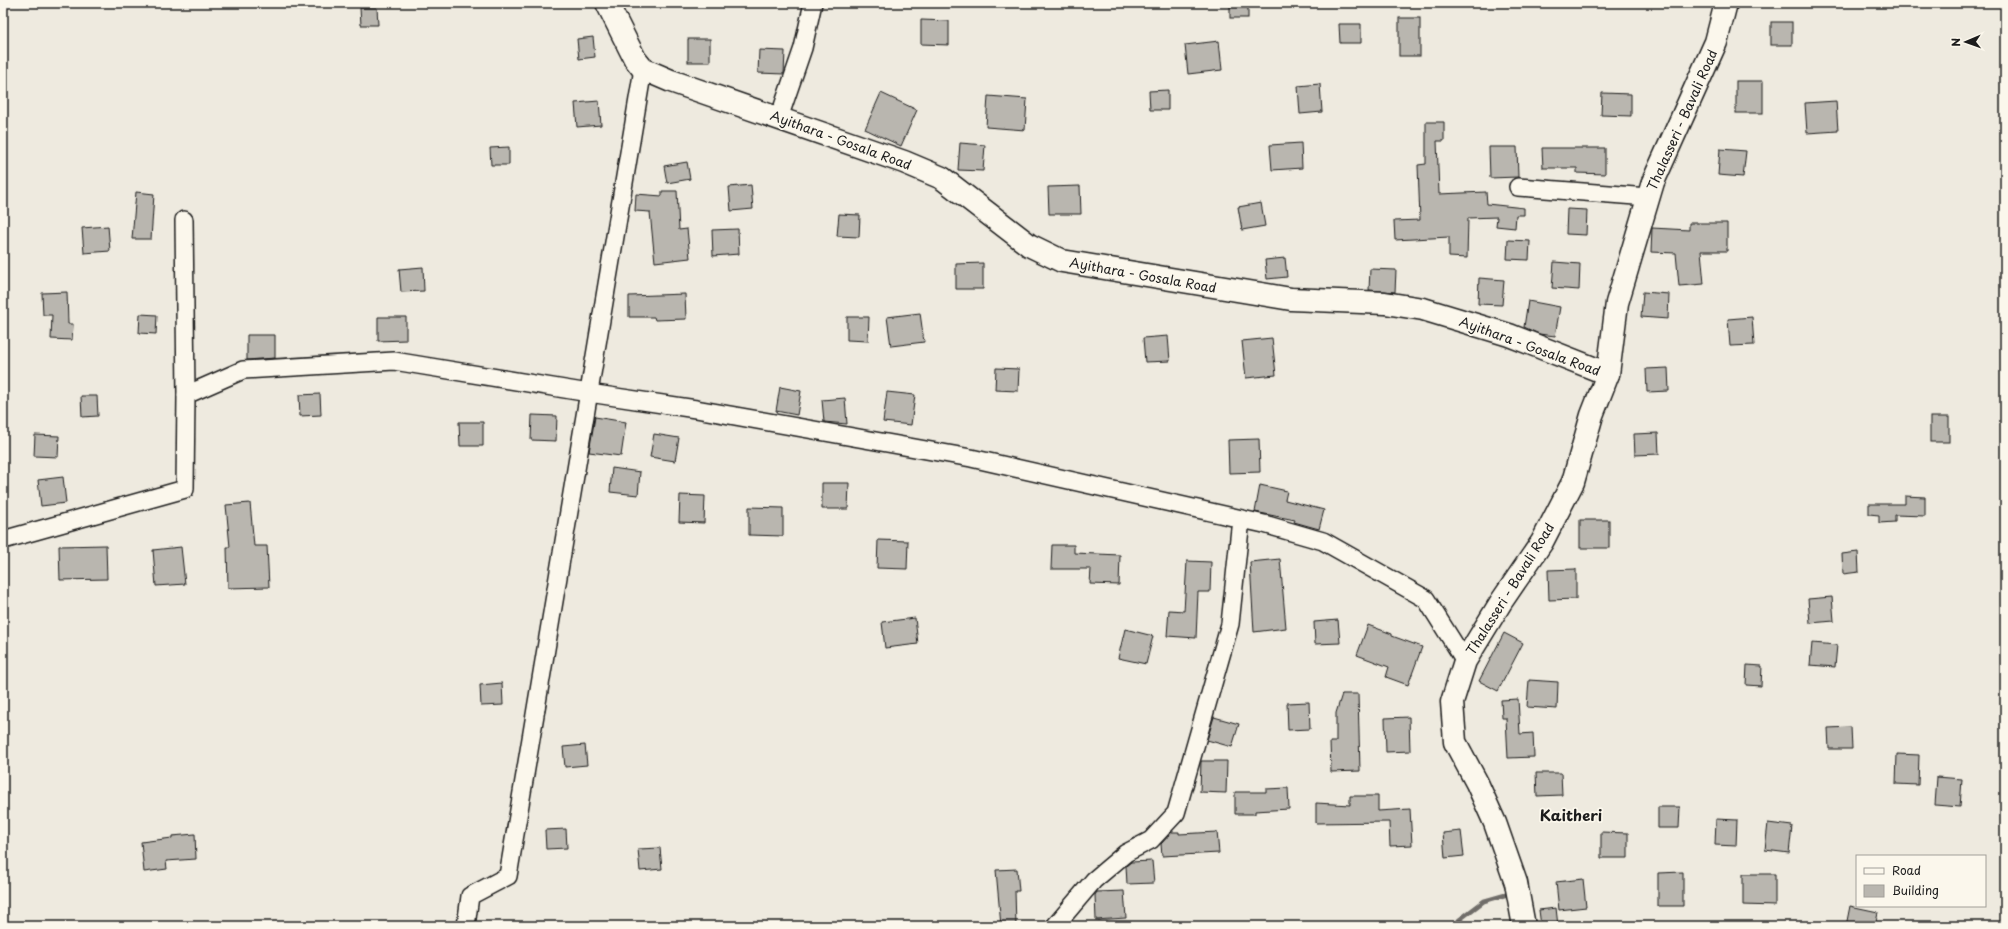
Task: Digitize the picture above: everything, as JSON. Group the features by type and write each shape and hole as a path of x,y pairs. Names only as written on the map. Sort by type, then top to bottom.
{"main road":[{"path":"607,3 635,59 643,69"},
{"name":"Thalasseri - Bavali Road","path":"1524,926 1516,883 1495,823 1477,783 1455,742 1452,702 1465,661 1501,602 1542,542 1573,482 1592,415 1608,374 1617,303 1652,182 1716,42 1726,3"},
{"name":"Ayithara - Gosala Road","path":"643,69 671,81 904,162 942,178 1029,245 1062,261 1291,299 1385,303 1424,309 1508,335 1608,374"}],"street":[{"path":"779,118 803,48 812,3"},
{"path":"466,926 470,896 508,876 643,69"},
{"path":"1518,187 1648,197"},
{"path":"3,540 185,489 186,395 184,220"},
{"path":"186,395 243,370 394,361 589,394 696,409 971,458 1241,519 1323,541 1426,598 1465,661"},
{"path":"1055,926 1094,880 1126,853 1151,840 1176,813 1230,624 1241,519"}],"building":[{"path":"1230,3 1248,3 1248,18 1230,18"},
{"path":"360,8 377,8 378,25 361,25"},
{"path":"1399,18 1420,18 1420,56 1399,56"},
{"path":"921,20 949,21 949,45 921,44"},
{"path":"1771,22 1792,22 1792,45 1771,45"},
{"path":"1339,24 1361,24 1361,43 1340,43"},
{"path":"593,37 595,57 579,59 577,39"},
{"path":"688,39 710,39 710,62 688,62"},
{"path":"1219,41 1222,70 1188,74 1185,45"},
{"path":"759,50 785,51 784,74 758,73"},
{"path":"1736,81 1763,81 1763,113 1736,113"},
{"path":"1320,84 1322,112 1300,114 1298,86"},
{"path":"1168,90 1168,110 1150,110 1149,91"},
{"path":"881,93 917,110 901,146 865,129"},
{"path":"1602,93 1631,94 1631,116 1601,115"},
{"path":"988,96 1027,99 1025,130 986,127"},
{"path":"599,101 601,125 577,127 575,103"},
{"path":"1836,101 1838,131 1807,133 1805,103"},
{"path":"1426,122 1444,122 1444,141 1437,141 1439,194 1486,192 1487,204 1524,208 1524,215 1516,215 1515,228 1496,226 1497,217 1468,218 1467,258 1449,257 1449,237 1395,240 1394,221 1420,220 1418,165 1426,164"},
{"path":"960,143 985,145 983,171 958,170"},
{"path":"1301,143 1302,168 1272,170 1270,145"},
{"path":"509,147 509,165 491,165 490,148"},
{"path":"1489,147 1517,147 1518,177 1490,178"},
{"path":"1542,148 1605,148 1605,174 1577,173 1577,168 1543,168"},
{"path":"1720,149 1746,151 1743,177 1718,175"},
{"path":"687,162 690,179 667,183 664,166"},
{"path":"751,185 753,209 731,211 729,187"},
{"path":"1080,186 1081,214 1049,214 1048,187"},
{"path":"662,191 677,191 679,230 687,229 690,258 655,262 650,212 635,211 636,194 662,196"},
{"path":"136,192 154,194 151,239 132,239"},
{"path":"1261,203 1265,226 1242,230 1238,207"},
{"path":"1567,209 1587,210 1586,235 1566,234"},
{"path":"839,214 860,215 859,237 837,236"},
{"path":"1689,223 1727,223 1727,251 1701,251 1704,284 1679,286 1676,253 1651,252 1652,228 1689,230"},
{"path":"108,226 110,251 84,253 82,228"},
{"path":"738,229 739,254 713,256 712,230"},
{"path":"1508,240 1530,241 1529,260 1507,259"},
{"path":"1285,258 1287,277 1267,279 1265,260"},
{"path":"1554,262 1580,264 1579,290 1552,288"},
{"path":"983,263 983,289 956,289 956,264"},
{"path":"423,267 424,291 401,292 399,269"},
{"path":"1370,269 1396,270 1395,292 1369,290"},
{"path":"1479,278 1504,280 1502,305 1478,304"},
{"path":"67,292 68,324 73,324 72,340 51,339 52,315 43,315 42,293"},
{"path":"1643,292 1669,294 1668,319 1641,317"},
{"path":"685,294 686,319 655,320 654,317 629,317 629,296"},
{"path":"1528,301 1560,307 1555,336 1539,334 1524,327"},
{"path":"920,313 924,342 891,346 887,317"},
{"path":"140,314 157,315 156,334 139,333"},
{"path":"378,317 406,317 406,340 378,341"},
{"path":"847,317 869,317 868,341 847,340"},
{"path":"1752,317 1754,345 1730,346 1728,319"},
{"path":"247,335 275,335 275,358 247,360"},
{"path":"1168,336 1170,361 1145,362 1143,338"},
{"path":"1272,338 1276,375 1246,378 1242,341"},
{"path":"996,368 1019,369 1018,391 995,390"},
{"path":"1668,368 1669,391 1647,392 1646,369"},
{"path":"780,387 801,391 797,415 776,411"},
{"path":"887,392 915,395 911,425 883,422"},
{"path":"320,394 321,415 300,416 299,395"},
{"path":"81,396 97,396 98,416 82,417"},
{"path":"845,398 847,424 824,422 822,400"},
{"path":"532,415 557,416 556,441 531,440"},
{"path":"595,417 626,422 621,456 589,452"},
{"path":"1930,417 1949,417 1949,442 1930,442"},
{"path":"459,422 483,422 483,446 460,446"},
{"path":"1658,433 1659,454 1635,455 1634,434"},
{"path":"654,434 679,438 675,461 650,457"},
{"path":"35,435 59,436 58,457 34,456"},
{"path":"1259,439 1260,472 1229,473 1228,440"},
{"path":"612,468 640,472 638,495 610,492"},
{"path":"63,477 66,503 41,506 38,480"},
{"path":"822,483 849,483 848,509 822,509"},
{"path":"1260,485 1287,491 1285,500 1324,510 1319,529 1294,522 1295,520 1255,512"},
{"path":"680,495 705,496 704,523 679,522"},
{"path":"1905,496 1925,497 1925,516 1895,515 1895,522 1879,523 1879,515 1869,514 1869,504 1905,504"},
{"path":"250,503 254,546 267,546 269,587 228,588 227,547 230,547 226,505"},
{"path":"749,507 783,508 783,536 749,535"},
{"path":"1580,520 1609,520 1609,548 1580,548"},
{"path":"878,540 908,541 907,569 877,568"},
{"path":"106,545 107,579 60,580 59,546"},
{"path":"1052,545 1074,545 1074,553 1120,555 1119,585 1090,584 1091,569 1051,569"},
{"path":"181,547 185,584 156,586 153,550"},
{"path":"1858,552 1859,572 1843,574 1842,554"},
{"path":"1280,559 1286,628 1254,632 1250,562"},
{"path":"1187,561 1211,562 1210,592 1198,592 1196,638 1167,636 1169,610 1184,611"},
{"path":"1576,569 1576,599 1549,600 1548,570"},
{"path":"1832,597 1834,621 1810,623 1808,599"},
{"path":"915,618 918,644 885,648 882,622"},
{"path":"1338,620 1340,643 1315,644 1314,622"},
{"path":"1368,625 1422,647 1408,685 1386,677 1389,667 1357,655"},
{"path":"1125,629 1153,636 1146,664 1118,658"},
{"path":"1504,633 1523,643 1498,691 1479,681"},
{"path":"1812,643 1837,645 1835,667 1810,665"},
{"path":"1747,665 1762,666 1761,686 1746,685"},
{"path":"1529,680 1558,682 1557,709 1527,707"},
{"path":"502,683 503,705 481,706 480,685"},
{"path":"1342,694 1358,694 1360,771 1331,772 1330,742 1336,742 1336,713"},
{"path":"1518,699 1520,734 1533,733 1534,757 1508,758 1506,718 1502,718 1501,700"},
{"path":"1309,702 1310,729 1288,730 1287,703"},
{"path":"1214,717 1239,724 1232,747 1207,740"},
{"path":"1409,717 1410,751 1386,752 1385,718"},
{"path":"1851,727 1852,749 1829,749 1828,728"},
{"path":"585,745 587,765 565,767 563,747"},
{"path":"1897,754 1919,755 1918,785 1896,784"},
{"path":"1201,761 1227,761 1226,793 1200,792"},
{"path":"1536,773 1561,773 1562,795 1537,796"},
{"path":"1937,777 1962,779 1960,807 1935,805"},
{"path":"1288,788 1289,809 1255,811 1255,814 1235,814 1235,792 1266,792 1266,789"},
{"path":"1350,796 1378,796 1378,811 1410,809 1412,845 1390,846 1389,822 1316,823 1316,803 1350,805"},
{"path":"1658,807 1680,807 1679,828 1658,828"},
{"path":"1716,819 1737,820 1736,846 1715,845"},
{"path":"1768,823 1792,826 1789,853 1765,850"},
{"path":"566,829 567,848 546,849 545,830"},
{"path":"1461,831 1464,856 1445,858 1443,833"},
{"path":"1172,832 1179,832 1179,834 1217,832 1219,853 1162,856 1161,844"},
{"path":"1601,832 1628,833 1628,858 1601,858"},
{"path":"195,834 196,859 166,861 167,869 144,872 141,842 172,838 172,836"},
{"path":"660,848 662,869 640,871 638,849"},
{"path":"1152,861 1154,883 1127,884 1126,866 1131,862"},
{"path":"1017,869 1019,891 1015,891 1016,926 1001,926 996,870"},
{"path":"1683,872 1683,906 1658,906 1658,873"},
{"path":"1743,874 1775,874 1775,906 1743,905"},
{"path":"1583,879 1586,907 1559,910 1556,882"},
{"path":"1124,891 1126,918 1096,920 1095,895 1097,892"},
{"path":"1850,906 1878,912 1875,926 1846,926"},
{"path":"1556,908 1558,926 1541,926 1539,910"}],"waterway":[{"path":"1455,926 1459,920 1484,901 1505,895"}],"district":[{"name":"Kaitheri","path":"1571,816"}]}
